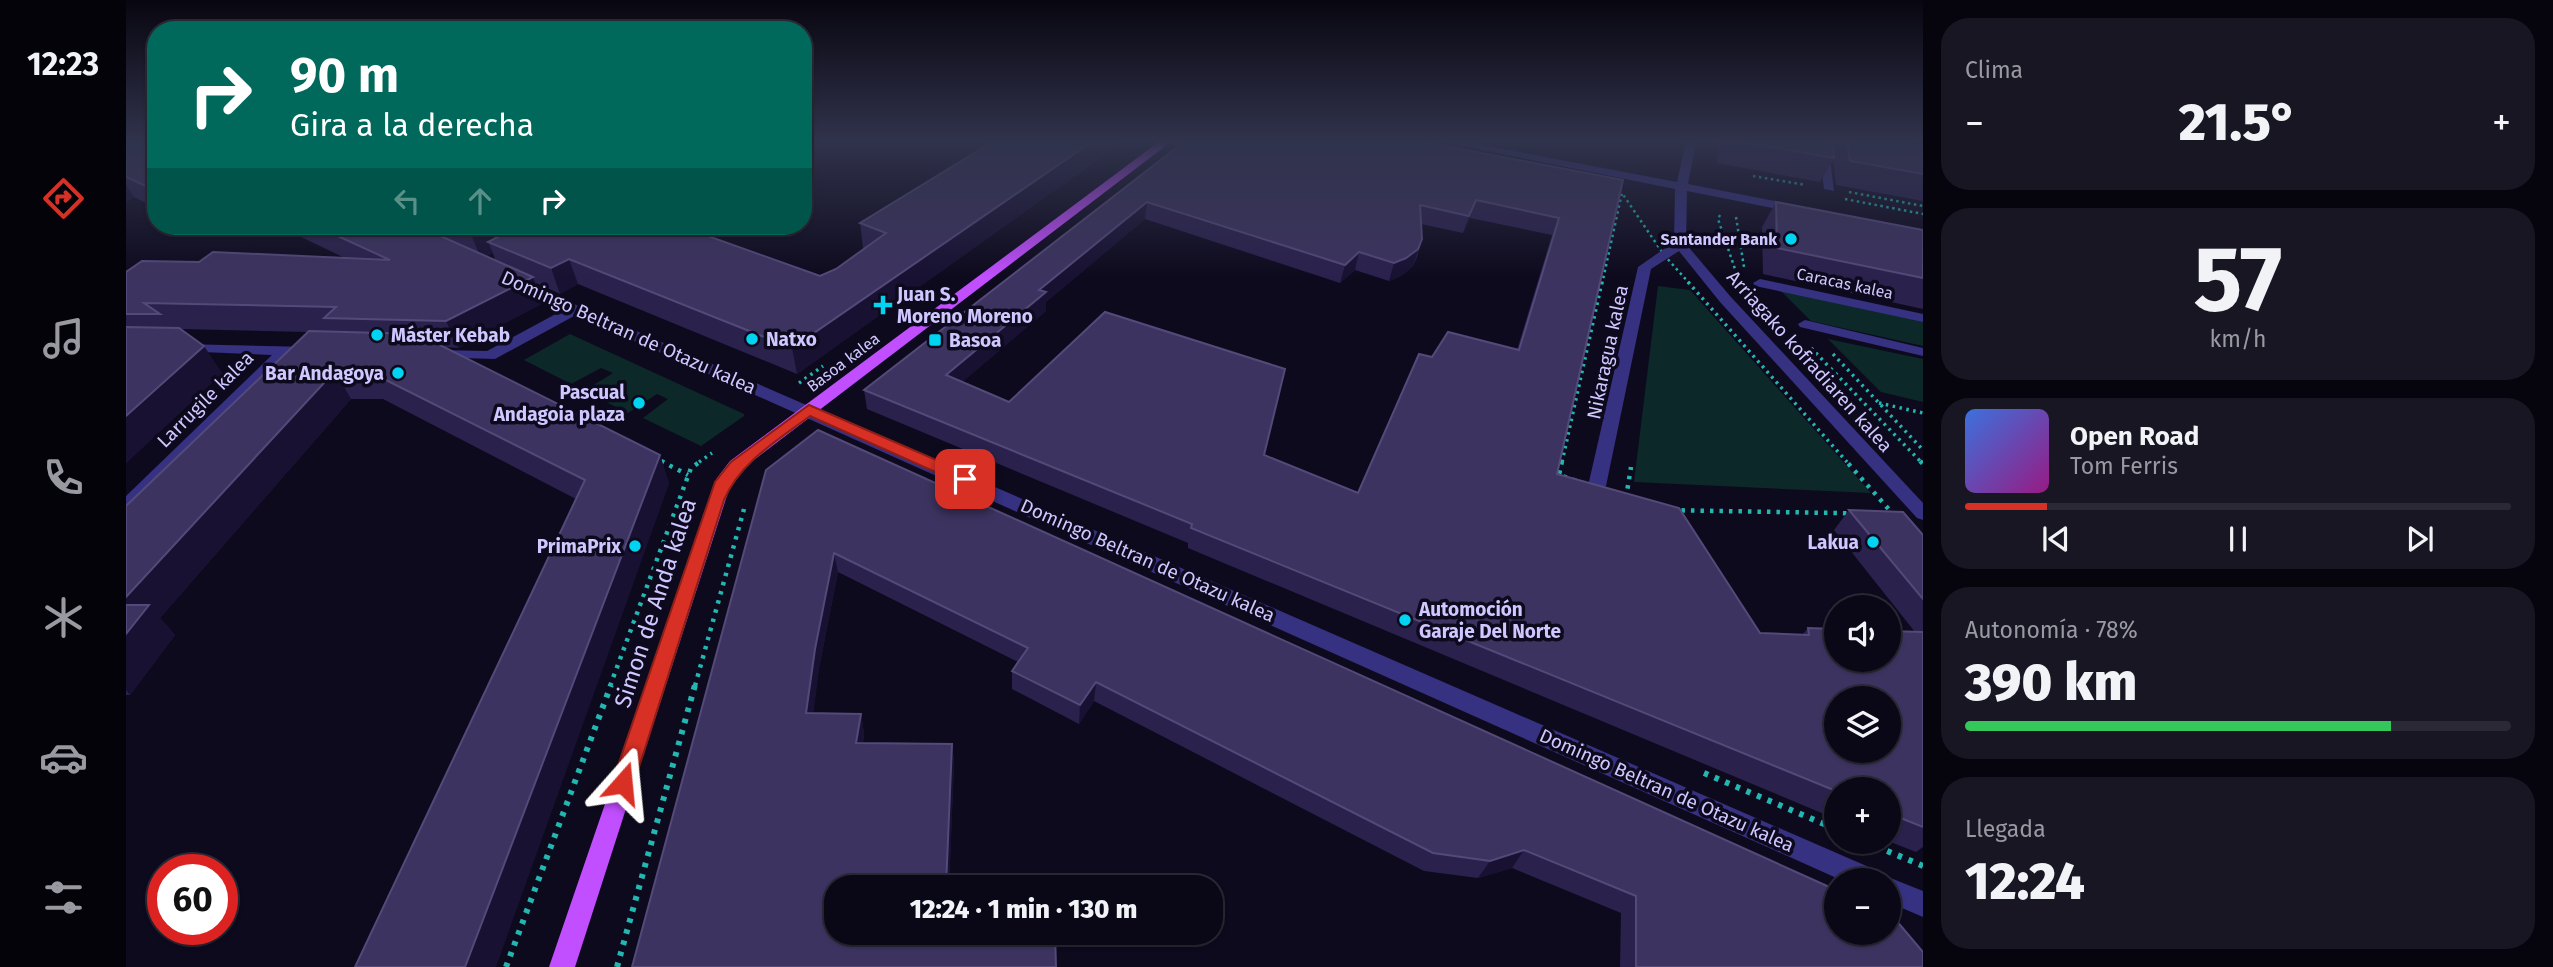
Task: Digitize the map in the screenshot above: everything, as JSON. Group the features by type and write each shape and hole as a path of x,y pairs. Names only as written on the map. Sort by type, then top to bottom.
{"main road":[{"name":"Basoa kalea","path":"809,410 1107,186"},
{"name":"Simon de Anda kalea","path":"562,967 723,482 736,465 809,410"}],"street":[{"path":"1676,186 1813,212"},
{"path":"1680,244 1681,187"},
{"name":"Nikaragua kalea","path":"1597,486 1645,267 1680,244"},
{"name":"Arriagako kofradiaren kalea","path":"1680,244 1725,299 1923,514"},
{"name":"Domingo Beltran de Otazu kalea","path":"506,278 1842,868"},
{"name":"Caracas kalea","path":"1760,283 1923,318"},
{"path":"421,354 490,356 576,309"},
{"path":"1805,324 1923,352"},
{"path":"166,347 326,351"},
{"name":"Larrugile kalea","path":"126,507 285,350"},
{"path":"1901,895 1923,904"}],"path":[{"path":"1813,186 1923,206"},
{"path":"1622,193 1664,254 1893,514 1663,510 1597,486 1559,475 1622,193"},
{"path":"1805,324 1923,450"},
{"path":"1879,403 1923,412"},
{"path":"506,967 688,475 691,468 713,452"},
{"path":"651,456 688,475"},
{"path":"617,967 746,502"},
{"path":"1894,854 1923,866"}],"green space":[{"path":"1658,286 1690,290 1871,493 1634,482"},
{"path":"1780,290 1923,321 1923,346 1811,321"},
{"path":"570,334 744,416 701,446 643,418 668,399 657,394 628,413 584,391 613,373 601,368 571,384 524,360"},
{"path":"1828,339 1923,359 1923,402 1881,392"}],"building":[{"path":"920,186 1027,186 792,348 569,259 551,268 488,242 502,235 705,235 820,276 836,269 886,233 860,223"},
{"path":"1127,186 1622,186 1557,474 1679,508 1760,633 1809,635 1808,628 1824,629 1824,672 1901,672 1901,631 1923,632 1923,827 1901,818 1901,777 1824,777 1824,786 1191,528 1192,524 864,390","holes":["1476,200 1559,218 1519,350 1448,332 1432,357 1419,354 1358,493 1264,455 1285,369 1105,312 1009,402 946,375 1046,292 1039,290 1147,202 1345,265 1359,252 1394,263 1418,249 1422,239 1420,205 1469,216"]},
{"path":"1776,202 1923,230 1923,278 1777,248"},
{"path":"336,235 438,235 533,277 446,321 324,318 336,307 144,303 160,314 126,314 126,272 142,261 199,262 213,252 390,260"},
{"path":"126,327 179,328 204,346 126,416"},
{"path":"309,331 418,334 660,455 465,967 355,967 585,480 368,371 335,371 126,597 126,506"},
{"path":"818,430 1824,885 1824,945 1901,945 1901,926 1923,952 1923,967 1636,967 1636,896 1524,850 1490,861 1433,853 1096,682 1080,705 1012,671 1028,648 834,553 815,649 806,713 861,714 856,743 952,744 947,875 824,875 824,945 1055,945 1056,967 632,967 766,470"},
{"path":"1849,510 1903,512 1923,535 1923,599"},
{"path":"126,605 149,605 126,634"}],"place":[{"name":"Santander Bank","path":"1791,239"},
{"name":"Juan S. Moreno Moreno","path":"883,305"},
{"name":"Máster Kebab","path":"377,335"},
{"name":"Natxo","path":"752,339"},
{"name":"Basoa","path":"935,340"},
{"name":"Bar Andagoya","path":"398,373"},
{"name":"Pascual Andagoia plaza","path":"639,403"},
{"name":"Lakua","path":"1873,542"},
{"name":"PrimaPrix","path":"635,546"},
{"name":"Automoción Garaje Del Norte","path":"1405,620"}],"route":[{"path":"623,783 716,500 723,482 736,465 809,410 965,479"}]}
